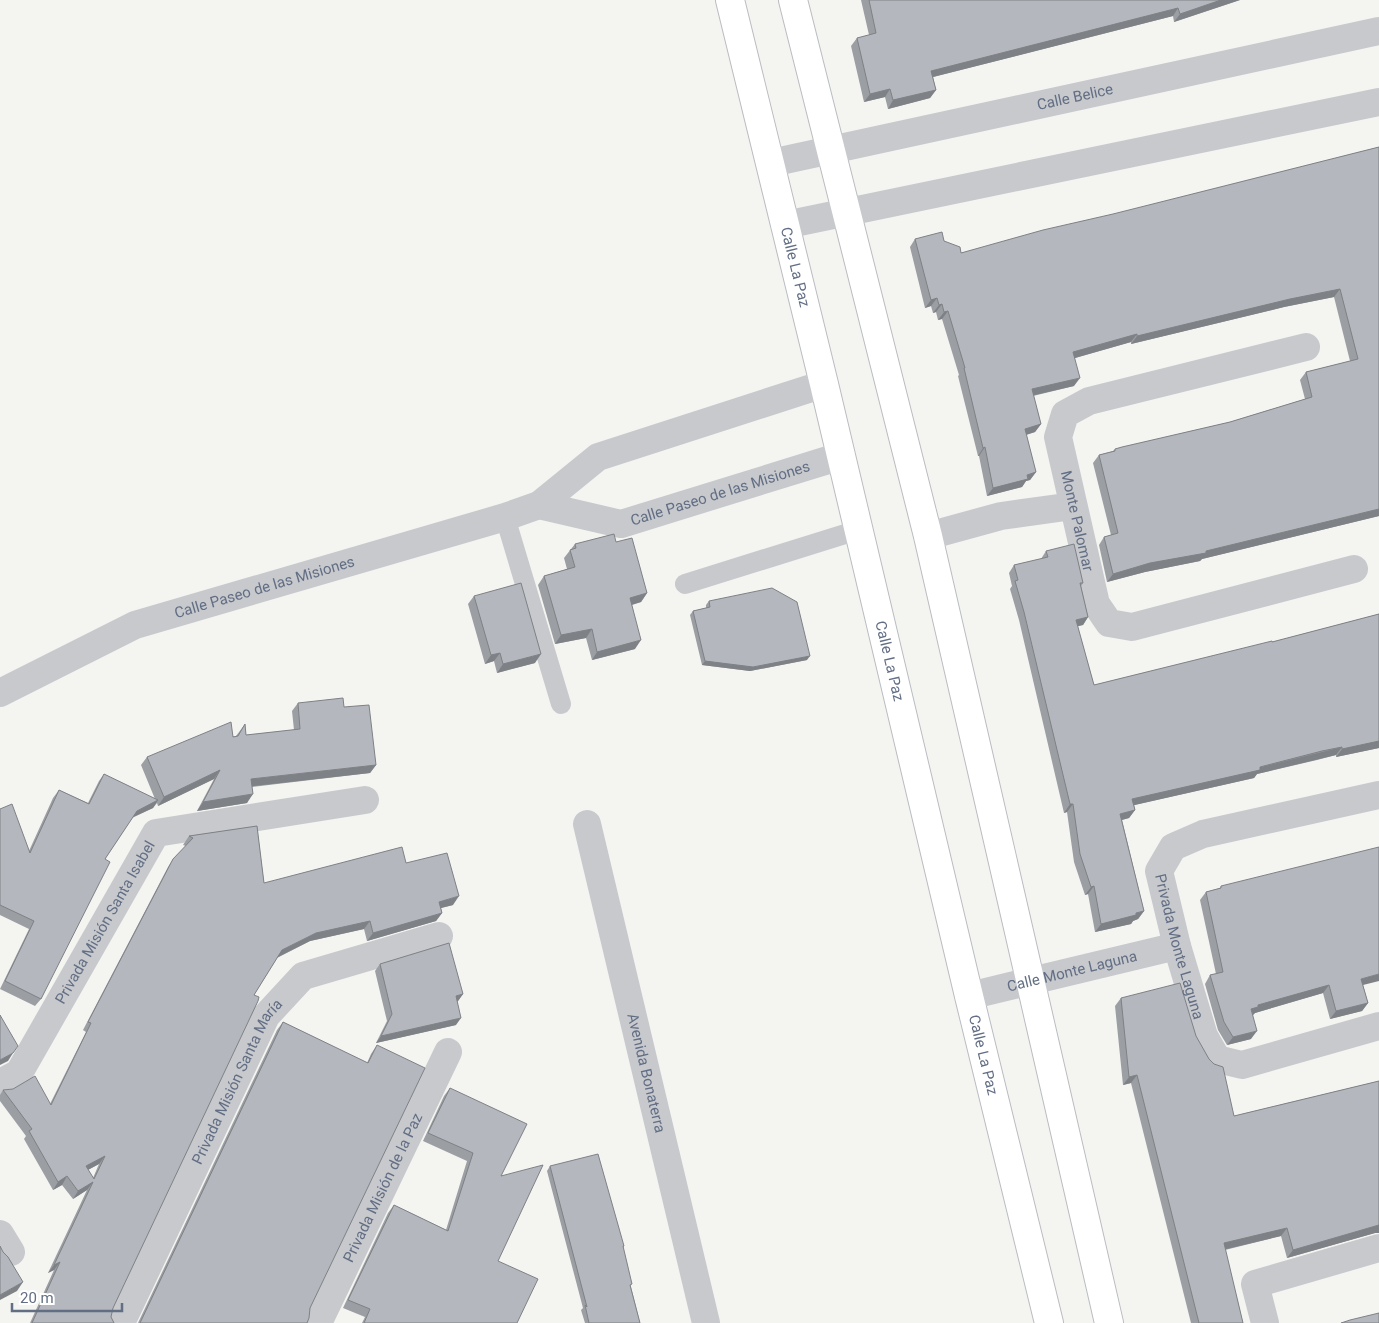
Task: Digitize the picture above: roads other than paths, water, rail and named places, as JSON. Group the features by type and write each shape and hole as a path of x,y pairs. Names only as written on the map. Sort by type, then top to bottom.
{"main road":[{"name":"Calle La Paz","path":"730,0 771,163 969,996 1049,1323"},
{"path":"793,0 928,536 1108,1323"}],"street":[{"name":"Calle Belice","path":"771,163 1379,31"},
{"path":"785,224 847,213 1379,102"},
{"name":"Monte Palomar","path":"1306,347 1089,401 1065,414 1058,437 1096,604 1109,623 1132,627 1354,569"},
{"name":"Calle Paseo de las Misiones","path":"0,693 135,625 505,517 539,505 598,456 824,384"},
{"name":"Calle Paseo de las Misiones","path":"539,505 621,524 841,456"},
{"path":"928,536 1001,516 1073,506"},
{"name":"Privada Monte Laguna","path":"1379,795 1203,834 1173,847 1159,871 1177,946 1204,1036 1217,1059 1242,1065 1379,1026"},
{"name":"Privada Misión Santa Isabel","path":"0,1083 19,1073 156,833 364,800"},
{"name":"Avenida Bonaterra","path":"587,824 706,1323"},
{"name":"Privada Misión Santa María","path":"121,1323 266,1016 303,976 439,936"},
{"name":"Calle Monte Laguna","path":"969,996 1177,946"},
{"name":"Privada Misión de la Paz","path":"318,1323 448,1052"},
{"path":"1265,1323 1255,1284 1379,1248"}],"lane":[{"path":"505,517 561,704"},
{"path":"685,584 858,530"}]}
